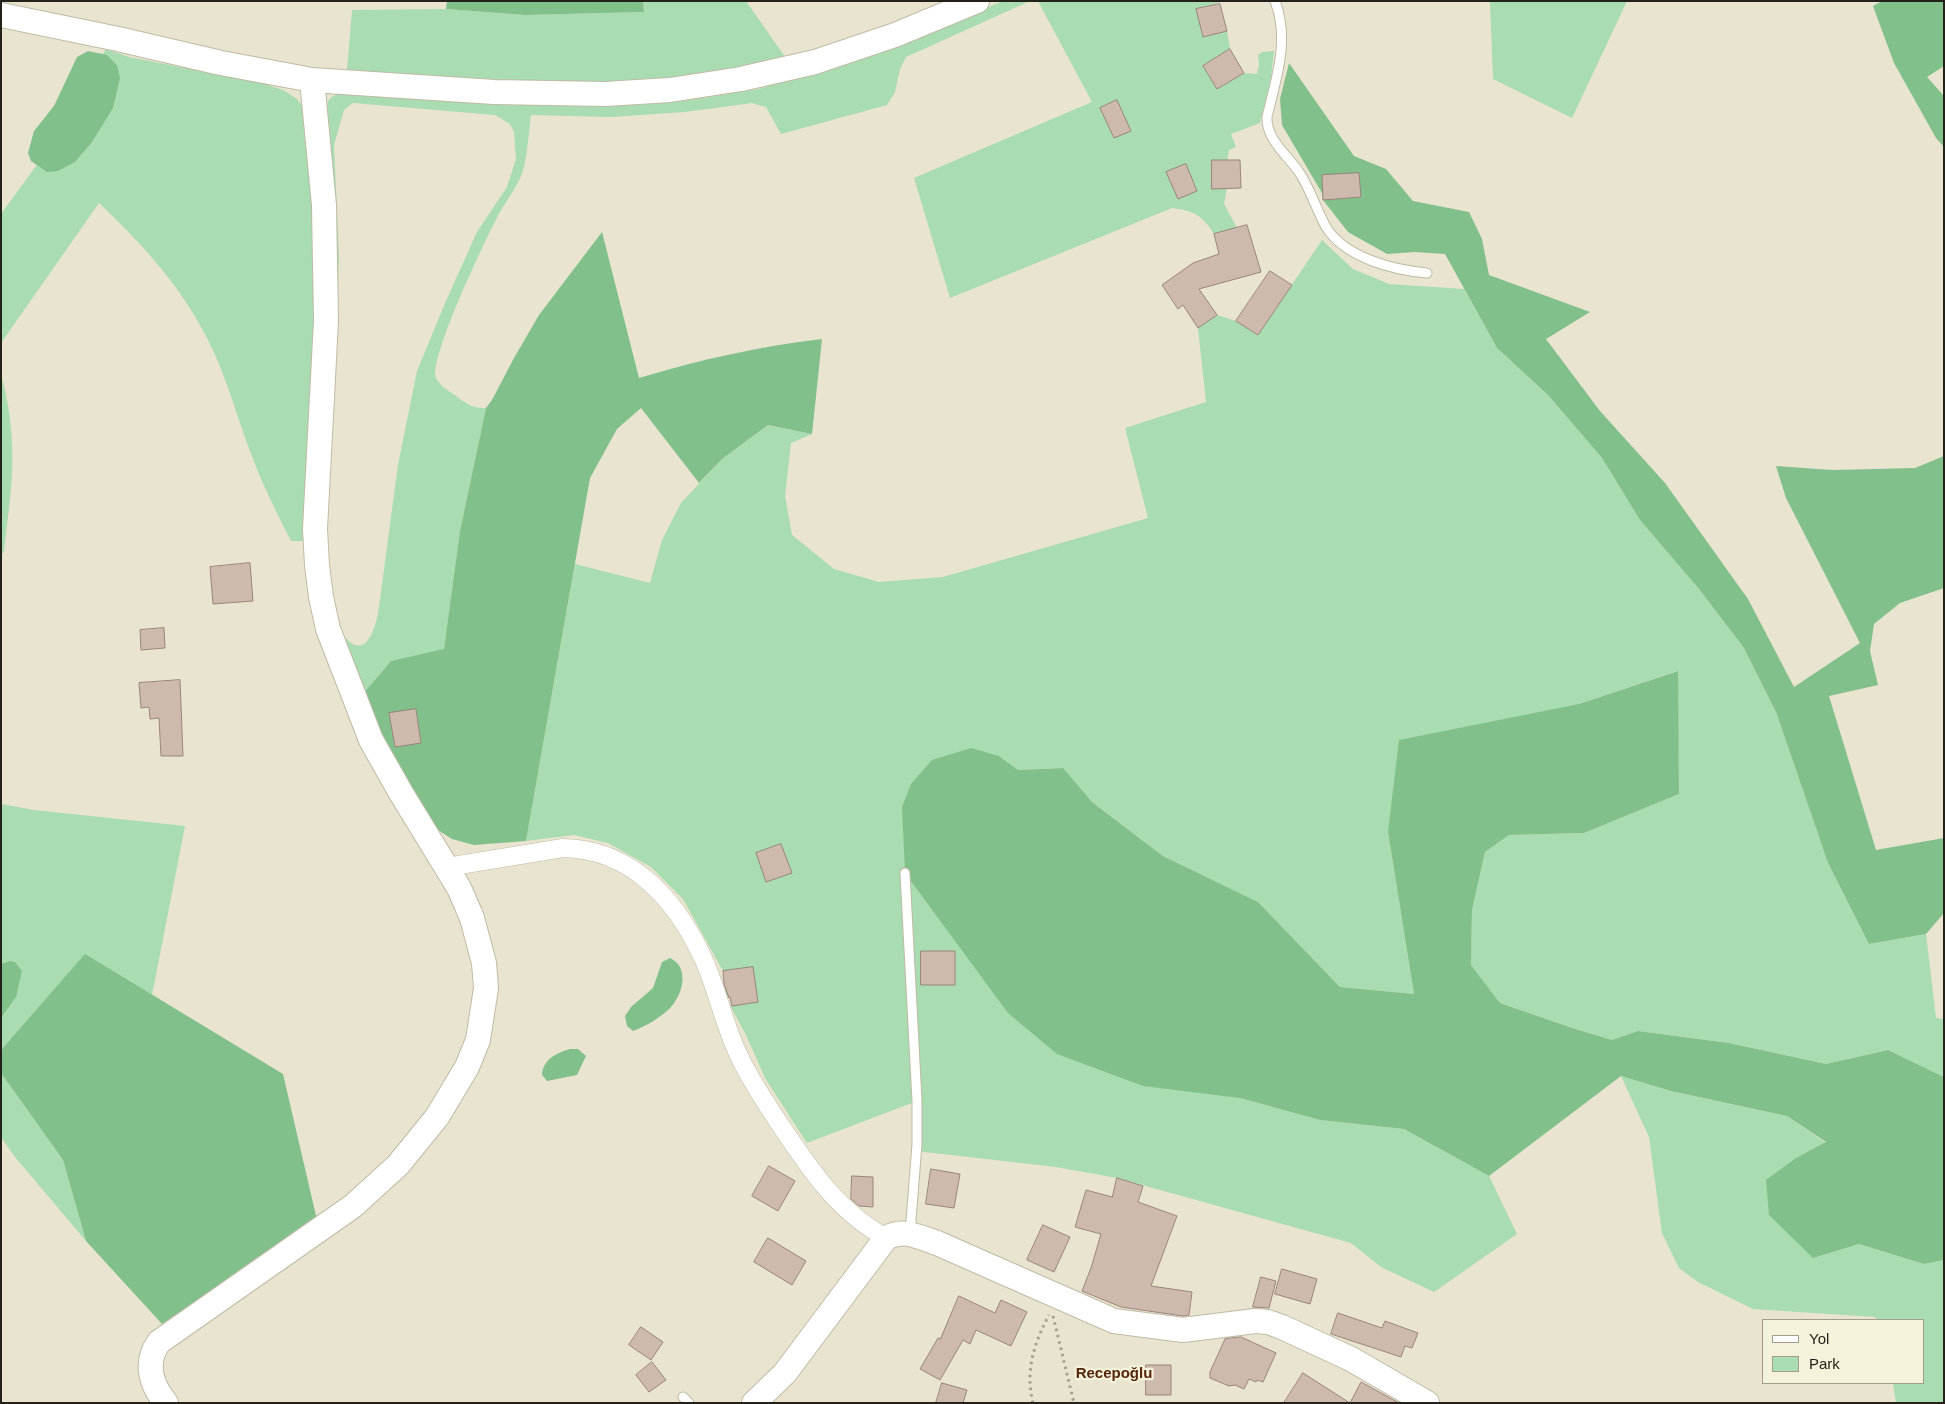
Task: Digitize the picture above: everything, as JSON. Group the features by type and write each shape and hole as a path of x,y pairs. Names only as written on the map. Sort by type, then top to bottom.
{"street":[{"path":"1,15 221,63 312,80 494,92 605,94 670,90 741,79 815,62 895,35 977,1"},
{"path":"166,1403 157,1392 152,1379 150,1365 152,1351 159,1342 353,1206 398,1165 437,1117 467,1067 478,1040 486,988 484,963 472,918 459,888 371,740 328,629 321,597 317,566 316,529 326,321 324,205 312,80"},
{"path":"447,867 555,849 583,848 617,861 650,882 678,912 690,933 704,960 740,1058 764,1100 802,1158 827,1190 850,1214 886,1238"},
{"path":"754,1403 785,1373 886,1238 901,1232 910,1233 937,1243 1114,1321 1183,1330 1255,1321 1268,1322 1351,1359 1426,1403"}],"lane":[{"path":"1275,1 1282,27 1283,42 1267,117 1267,127 1271,136 1300,174 1327,228 1335,237 1365,258 1389,268 1427,273"},
{"path":"905,873 917,1101 917,1144 910,1233"}],"path":[{"path":"1033,1403 1029,1379 1030,1361 1042,1328 1052,1310 1074,1403"}],"green space":[{"path":"447,1 643,1 644,12 525,15 446,9"},
{"path":"643,1 746,1 785,57 721,71 630,83 510,80 347,71 352,10 446,9 525,15 644,12"},
{"path":"1003,1 1030,1 906,57 900,69 895,92 887,105 781,134 766,107 752,103 685,112 611,117 531,115 526,155 521,176 500,212 472,269 441,347 436,366 436,378 445,388 470,405 477,408 486,408 460,531 444,650 391,661 362,695 343,635 350,642 362,645 371,636 374,629 378,614 398,465 417,371 477,232 507,187 516,159 514,132 510,124 495,115 353,103 344,110 334,145 339,256 337,311 327,104 330,99 338,94 348,92 533,104 608,106 683,101 759,89 873,54"},
{"path":"1038,1 1224,1 1197,9 1203,37 1227,31 1230,49 1203,66 1217,89 1244,73 1257,74 1259,65 1258,55 1262,52 1274,51 1271,78 1260,123 1231,134 1236,147 1229,150 1227,188 1224,204 1237,228 1214,234 1202,218 1186,210 1172,208 950,298 914,178 1092,102"},
{"path":"1490,1 1627,1 1572,118 1493,79"},
{"path":"1882,1 1944,1 1944,66 1927,77 1944,96 1944,147 1936,138 1894,63 1873,6"},
{"path":"106,49 129,57 261,83 283,90 297,99 305,110 315,217 316,324 305,541 291,541 274,508 254,463 220,367 197,320 160,267 99,203 1,343 1,214 36,166"},
{"path":"88,51 107,55 117,65 120,78 113,108 92,142 75,162 58,171 47,172 31,161 28,153 34,131 54,106 77,57"},
{"path":"1289,63 1354,156 1386,169 1413,201 1469,212 1482,239 1489,275 1590,312 1546,339 1600,411 1665,483 1748,599 1794,687 1860,643 1786,498 1776,466 1832,470 1915,468 1944,456 1944,588 1900,603 1874,624 1870,651 1878,685 1829,696 1876,850 1944,838 1944,913 1926,934 1869,944 1828,863 1776,712 1744,648 1699,589 1640,520 1602,458 1548,395 1497,348 1445,254 1415,252 1387,254 1348,232 1323,200 1322,193 1282,125 1280,99"},
{"path":"602,232 639,378 730,354 822,339 812,434 768,425 722,459 699,483 641,408 617,429 590,478 526,841 474,845 452,839 438,830 390,757 362,695 391,661 444,649 460,531 486,408 539,315"},
{"path":"1322,240 1353,269 1389,284 1464,289 1497,348 1548,395 1602,458 1640,520 1699,589 1744,648 1776,712 1828,863 1869,944 1926,934 1936,1018 1944,1019 1944,1077 1888,1050 1826,1064 1729,1043 1638,1031 1612,1040 1500,1003 1471,965 1472,910 1485,852 1509,835 1584,833 1679,794 1677,671 1579,704 1388,832 1414,994 1340,987 1258,902 1163,856 1092,802 1062,768 1018,770 999,756 1240,1098 1320,1120 1404,1129 1489,1176 1517,1234 1434,1292 1381,1267 1351,1243 1117,1178 1056,1167 916,1151 917,1101 807,1143 765,1078 731,1007 730,998 726,998 723,971 683,899 651,867 608,843 574,835 526,841 575,564 650,583 662,540 681,503 722,459 768,425 812,434 791,443 785,496 792,535 834,569 879,582 943,577 1148,518 1125,428 1206,402 1198,328 1217,315 1236,321 1258,335"},
{"path":"1,374 10,416 12,456 9,510 4,551 1,556"},
{"path":"1678,671 1679,794 1584,833 1509,835 1485,852 1472,910 1471,965 1500,1003 1612,1040 1638,1031 1729,1043 1826,1064 1888,1050 1944,1077 1944,1260 1924,1264 1859,1244 1813,1258 1769,1215 1766,1180 1796,1158 1826,1142 1787,1116 1671,1091 1621,1076 1489,1176 1404,1129 1320,1120 1240,1098 1143,1086 1057,1054 1008,1013 905,873 902,807 911,784 932,760 971,748 999,756 1018,770 1063,768 1092,802 1163,856 1258,902 1340,987 1414,994 1388,832 1399,740 1579,704"},
{"path":"1,804 34,810 185,826 152,995 85,955 1,1050"},
{"path":"85,954 283,1074 317,1220 162,1324 86,1241 63,1160 1,1073 1,1050"},
{"path":"670,958 676,962 682,974 681,989 675,1002 662,1015 633,1031 627,1026 625,1016 631,1007 653,988 662,962"},
{"path":"10,961 15,962 22,971 16,997 1,1018 1,964"},
{"path":"578,1049 586,1056 577,1075 547,1081 542,1075 545,1065 560,1052"},
{"path":"1,1073 63,1160 86,1241 15,1157 1,1137"},
{"path":"1621,1076 1671,1091 1787,1116 1826,1143 1796,1158 1813,1258 1859,1244 1924,1264 1944,1260 1944,1403 1896,1403 1893,1384 1925,1384 1925,1319 1876,1319 1875,1317 1753,1309 1698,1282 1679,1268 1662,1233 1649,1137"}],"building":[{"path":"1220,4 1227,31 1203,37 1196,9"},
{"path":"1230,49 1244,73 1217,89 1203,66"},
{"path":"1117,100 1131,131 1114,138 1100,108"},
{"path":"1212,160 1240,160 1241,188 1212,189"},
{"path":"1186,164 1197,191 1178,199 1166,172"},
{"path":"1359,173 1361,197 1323,200 1322,175"},
{"path":"1247,225 1261,272 1199,289 1217,315 1198,328 1183,305 1178,309 1162,285 1193,263 1219,254 1214,234"},
{"path":"1270,271 1292,285 1258,335 1236,321"},
{"path":"250,563 253,601 213,604 210,567"},
{"path":"164,628 165,648 141,650 140,630"},
{"path":"180,680 183,756 161,756 159,718 150,719 149,707 141,708 139,683"},
{"path":"416,709 421,743 395,747 389,713"},
{"path":"781,844 792,873 766,882 756,853"},
{"path":"921,951 955,951 955,985 921,985"},
{"path":"753,967 758,1002 732,1006 724,984 723,971"},
{"path":"769,1166 795,1181 778,1211 752,1196"},
{"path":"931,1169 960,1174 954,1208 926,1204"},
{"path":"852,1176 873,1177 873,1207 859,1206 851,1199"},
{"path":"1117,1178 1143,1186 1138,1202 1177,1216 1151,1286 1192,1292 1189,1315 1183,1316 1121,1307 1082,1291 1101,1234 1075,1227 1086,1190 1112,1197"},
{"path":"1043,1225 1070,1237 1054,1272 1027,1260"},
{"path":"768,1238 806,1261 792,1285 754,1262"},
{"path":"1282,1269 1317,1279 1310,1304 1275,1294"},
{"path":"1261,1277 1276,1281 1269,1308 1253,1307"},
{"path":"959,1296 995,1313 1001,1300 1027,1312 1011,1346 976,1330 970,1344 963,1340 940,1380 920,1369 938,1338 940,1339"},
{"path":"1338,1313 1382,1328 1385,1321 1418,1333 1412,1348 1405,1346 1401,1357 1331,1334"},
{"path":"641,1327 663,1342 651,1360 629,1345"},
{"path":"1241,1337 1276,1353 1263,1382 1249,1379 1244,1389 1235,1385 1229,1386 1210,1378 1210,1372 1225,1339"},
{"path":"652,1362 666,1380 649,1392 636,1375"},
{"path":"1146,1365 1171,1365 1171,1395 1146,1395"},
{"path":"1303,1373 1350,1403 1284,1403"},
{"path":"1361,1382 1399,1403 1350,1403"},
{"path":"942,1383 967,1390 963,1403 936,1403"}],"district":[{"name":"Recepoğlu","path":"1114,1374"}]}
